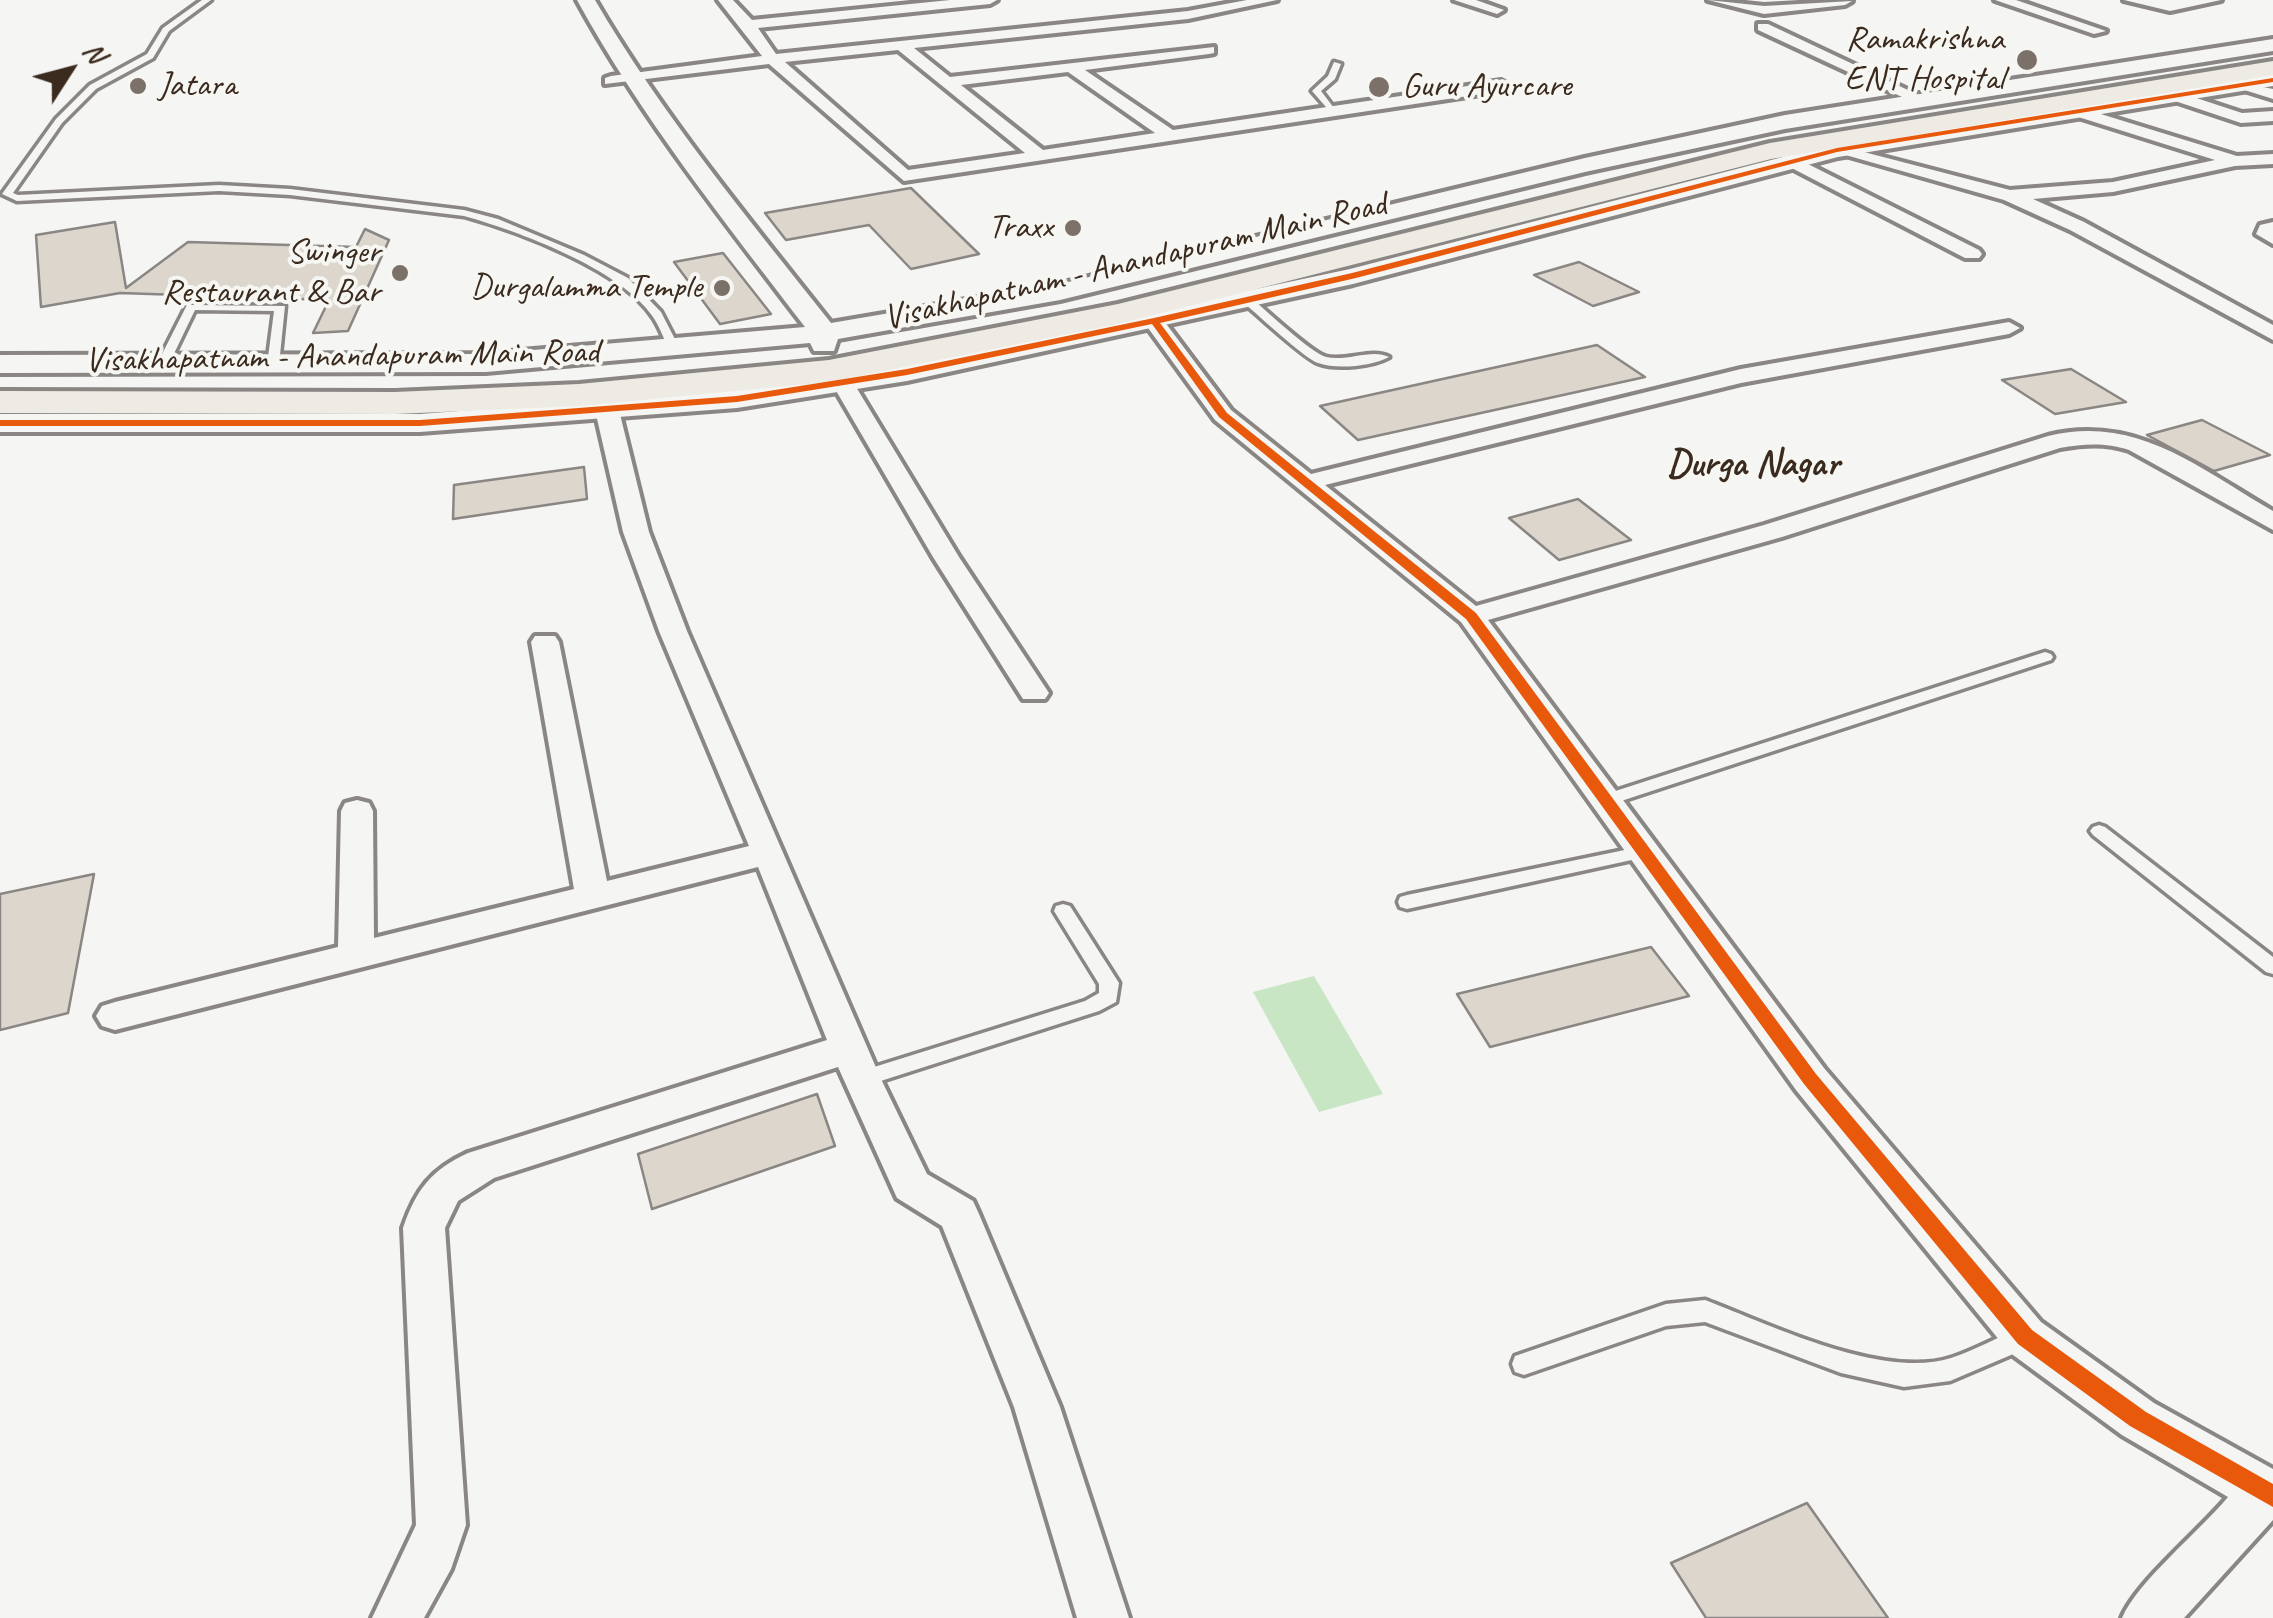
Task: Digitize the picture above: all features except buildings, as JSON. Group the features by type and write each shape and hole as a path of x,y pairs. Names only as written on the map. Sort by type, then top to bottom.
{"main road":[{"name":"Visakhapatnam - Anandapuram Main Road","path":"0,378 378,381 598,368 812,341 896,335 1135,284 1754,137 1838,120 2273,52"},
{"name":"Visakhapatnam - Anandapuram Main Road","path":"0,402 395,403 579,396 829,371 1118,314 1770,152 1876,130 2273,68"}],"street":[{"path":"564,0 575,26 620,80"},
{"path":"586,0 620,80 665,163 812,341"},
{"path":"725,0 772,59 904,176 1502,86"},
{"path":"749,26 990,0"},
{"path":"620,80 772,59 1215,12 1270,0"},
{"path":"1461,0 1497,10"},
{"path":"1714,0 1764,10 1845,1"},
{"path":"2002,0 2099,30"},
{"path":"2131,0 2170,7 2214,0"},
{"path":"1763,27 1921,100"},
{"path":"0,364 486,363 812,341 1060,292 1785,122 2273,45"},
{"path":"902,46 1040,156"},
{"path":"947,82 1209,50"},
{"path":"1071,67 1172,137"},
{"path":"0,423 420,424 737,398 842,382 1154,321 1352,276 1837,150 2273,80"},
{"path":"2244,85 2273,94"},
{"path":"2175,96 2233,116 2268,119"},
{"path":"2078,112 2273,176"},
{"path":"1837,150 2010,196 2076,226 2273,334"},
{"path":"2010,196 2113,186 2235,161 2273,159"},
{"path":"1790,160 1972,254"},
{"path":"2273,228 2267,229 2266,234 2273,238"},
{"path":"1154,321 1222,415 1472,616 1810,1079 2025,1337 2138,1419 2268,1494 2148,1618"},
{"path":"1304,483 1741,376 2009,328"},
{"path":"842,382 1034,693"},
{"path":"606,410 636,532 673,631 856,1064 912,1186 958,1214 1038,1406 1102,1618"},
{"path":"1472,616 1792,525 2056,441 2090,436 2116,438 2140,446 2273,522"},
{"path":"545,642 593,899"},
{"path":"356,957 357,811"},
{"path":"115,1016 768,853"},
{"path":"398,1618 405,1595 438,1550 441,1525 424,1228 434,1196 455,1177 482,1165 856,1064"}],"lane":[{"path":"207,0 166,30 150,56 93,87 59,121 7,194 17,198 218,188 366,200 464,213 580,256 624,280 657,314 674,349"},
{"path":"1332,112 1316,90 1332,77 1337,64"},
{"path":"1247,300 1320,360 1346,362 1383,357"},
{"path":"162,366 191,307 282,308 277,318 273,365"},
{"path":"1606,800 2046,657"},
{"path":"2099,831 2273,967"},
{"path":"1407,902 1644,852"},
{"path":"856,1064 1092,1006 1109,996 1109,983 1062,911"},
{"path":"1524,1364 1666,1315 1705,1311 1842,1362 1904,1375 1950,1370 2025,1337"}],"green space":[{"path":"1314,976 1383,1094 1319,1112 1253,992"}],"cycle path":[{"path":"0,423 420,423 737,399 907,372 1353,276 1837,150 2273,80"},
{"path":"1154,321 1223,415 1471,616 1810,1079 2025,1337 2138,1419 2273,1496"}],"place":[{"name":"Ramakrishna ENT Hospital","path":"2027,60"},
{"name":"Jatara","path":"138,86"},
{"name":"Guru Ayurcare","path":"1379,87"},
{"name":"Traxx","path":"1073,228"},
{"name":"Swinger Restaurant & Bar","path":"400,273"},
{"name":"Durgalamma Temple","path":"722,288"}],"district":[{"name":"Durga Nagar","path":"1753,465"}]}
